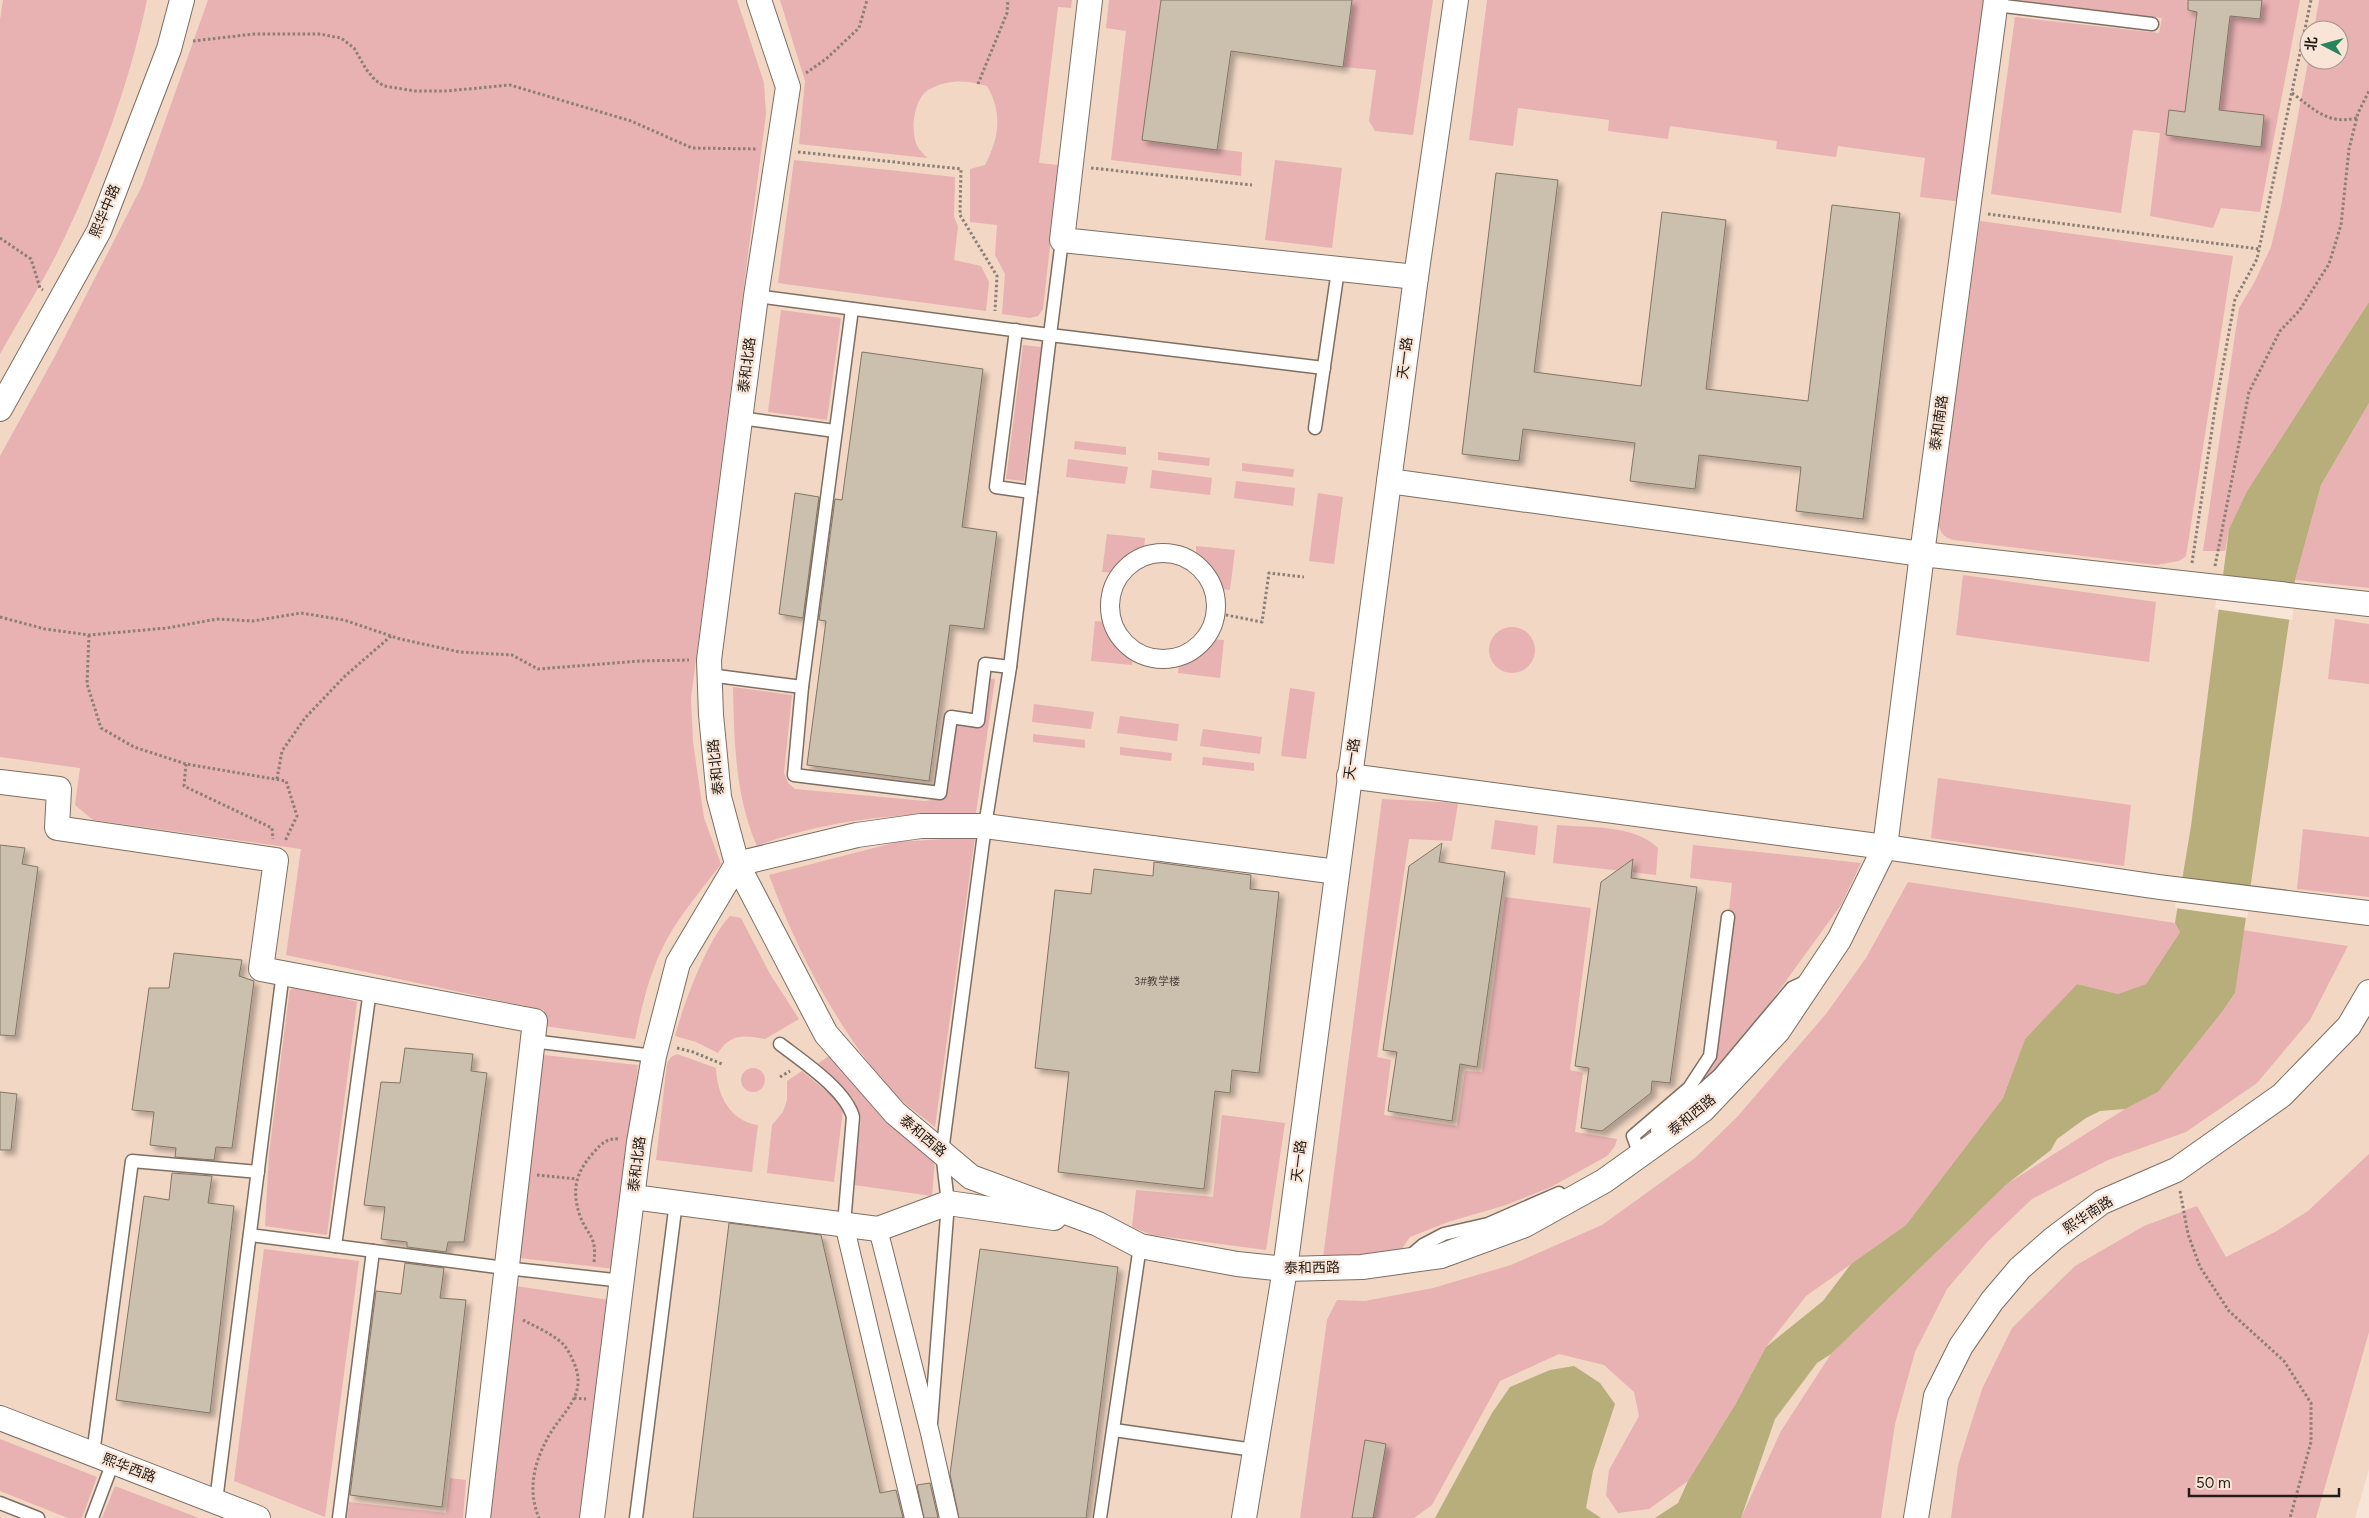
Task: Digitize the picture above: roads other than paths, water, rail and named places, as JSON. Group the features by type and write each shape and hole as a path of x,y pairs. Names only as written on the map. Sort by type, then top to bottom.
{"street":[{"name":"熙华中路","path":"0,409 98,231 169,49 182,0"},
{"name":"泰和北路","path":"592,1518 639,1142 656,1051 678,963 737,864 719,797 711,715 709,668 756,296 788,87 759,0"},
{"path":"1090,0 1062,240 1416,277"},
{"name":"天一路","path":"1244,1518 1285,1269 1416,277 1456,0"},
{"name":"泰和南路","path":"1885,847 1922,554 1996,3"},
{"path":"1389,481 1922,554 2369,604"},
{"path":"1155,553 1171,553 1187,558 1200,568 1210,581 1216,597 1216,613 1211,629 1201,643 1188,653 1172,658 1156,658 1140,653 1126,644 1116,630 1111,614 1111,598 1116,582 1126,568 1139,558 1155,553"},
{"path":"1349,776 2369,913"},
{"path":"0,782 59,789 57,828 276,860 261,969 535,1021 505,1268 478,1518"},
{"path":"737,864 857,835 921,826 985,826 1337,872"},
{"name":"泰和西路","path":"737,864 826,1034 895,1113 971,1177 1098,1224 1140,1246 1237,1264 1285,1269 1362,1267 1441,1256 1525,1225 1604,1181 1703,1110 1778,1031 1839,940 1885,847"},
{"name":"熙华南路","path":"1916,1518 1936,1396 1961,1346 1992,1301 2020,1268 2053,1239 2102,1202 2176,1170 2282,1095 2349,1026 2369,992"},
{"path":"632,1197 878,1229 948,1203 1098,1224"},
{"path":"844,1224 914,1518"},
{"path":"878,1229 930,1433 949,1518"},
{"name":"熙华西路","path":"0,1418 216,1501 249,1516"}],"lane":[{"path":"1996,3 2152,24"},
{"path":"930,1433 948,1203 942,1152 985,826 1010,666 1062,240"},
{"path":"1315,428 1338,270"},
{"path":"756,296 1050,335 1324,368"},
{"path":"852,309 802,687 794,775 940,793 951,717 978,721 985,664 1010,666"},
{"path":"1016,330 996,487 1031,492"},
{"path":"740,418 835,431"},
{"path":"709,668 802,687"},
{"path":"1637,1147 1633,1136 1689,1088 1710,1056 1728,917"},
{"path":"216,1501 283,972"},
{"path":"1404,1261 1423,1245 1444,1234 1488,1224 1546,1200 1584,1180 1637,1147 1719,1076 1792,988 1814,978"},
{"path":"335,1246 370,990"},
{"path":"532,1041 656,1051"},
{"path":"780,1044 843,1098 851,1111 853,1117 844,1224"},
{"path":"92,1518 103,1458 132,1161 258,1172"},
{"path":"636,1518 676,1202"},
{"path":"250,1235 505,1268 623,1281"},
{"path":"1100,1518 1140,1246"},
{"path":"339,1518 372,1251"},
{"path":"1114,1430 1254,1450"},
{"path":"0,1503 38,1518"}]}
